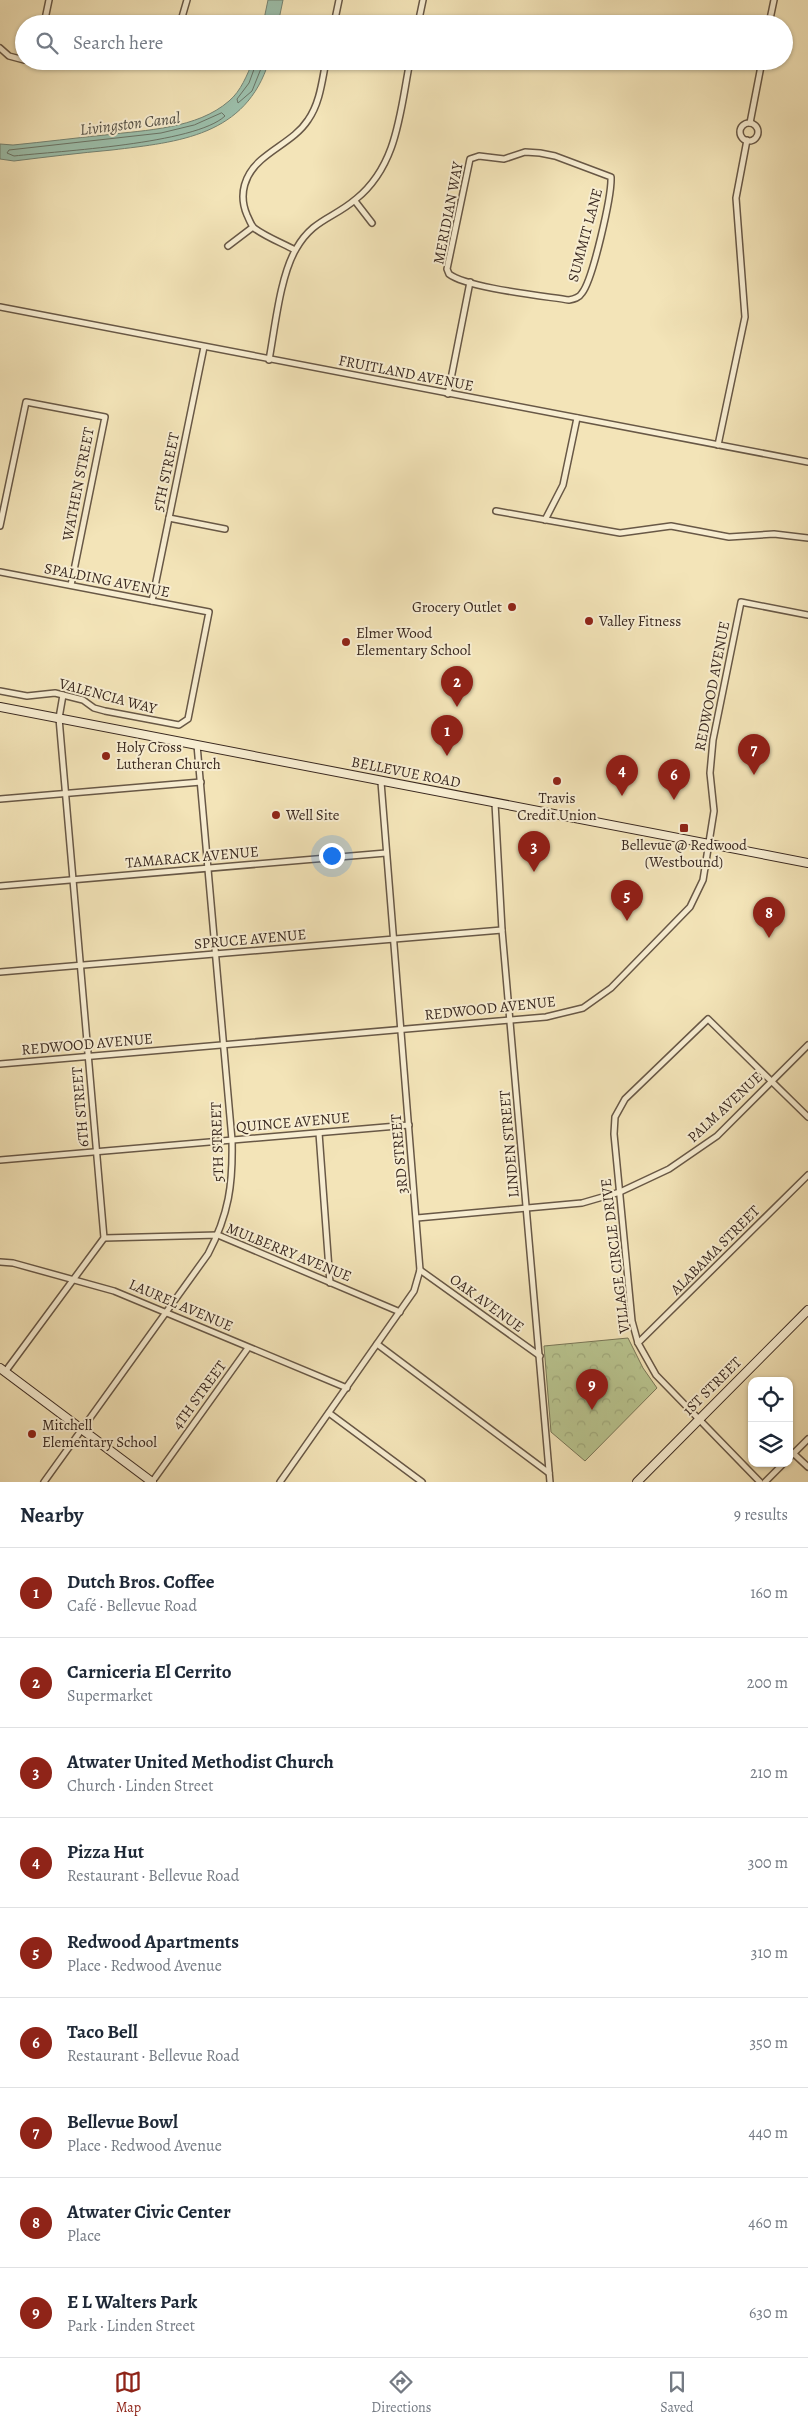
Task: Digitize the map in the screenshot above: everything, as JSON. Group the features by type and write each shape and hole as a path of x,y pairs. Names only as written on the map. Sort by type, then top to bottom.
{"main road":[{"name":"BELLEVUE ROAD","path":"0,707 808,863"},
{"name":"1ST STREET","path":"636,1482 808,1310"},
{"path":"2,1370 152,1482"}],"street":[{"path":"46,15 49,0"},
{"path":"183,15 187,0"},
{"path":"336,15 339,0"},
{"path":"420,15 423,0"},
{"path":"771,15 774,0"},
{"path":"0,48 9,56 15,58"},
{"path":"295,250 253,227 245,210 243,197 244,182 249,172 261,160 299,131 308,120 316,104 324,70"},
{"path":"269,360 288,269 295,250 318,222 355,201 373,184 387,162 408,70"},
{"path":"750,123 760,70"},
{"path":"750,123 756,127 758,132 753,140 747,140 741,136 740,130 744,124 750,123"},
{"path":"718,445 745,317 736,198 747,140"},
{"name":"MERIDIAN WAY","path":"470,282 449,274 449,260 472,157 504,159 525,152 540,152 606,173 611,177"},
{"name":"SUMMIT LANE","path":"470,282 569,300 578,298 583,293 596,254 611,177"},
{"path":"355,201 372,223"},
{"path":"228,246 253,227"},
{"path":"448,394 470,282"},
{"name":"FRUITLAND AVENUE","path":"0,307 808,462"},
{"name":"5TH STREET","path":"152,601 204,347"},
{"name":"WATHEN STREET","path":"0,526 26,402 105,417 71,585"},
{"path":"545,520 563,485 577,418"},
{"path":"496,511 620,533 671,526 729,537 774,534 808,538"},
{"path":"169,518 225,529"},
{"name":"SPALDING AVENUE","path":"0,572 209,612 188,719 180,725"},
{"name":"REDWOOD AVENUE","path":"0,1064 546,1017 583,1008 611,988 690,907 703,880 714,811 710,774 713,740 741,602 808,615"},
{"name":"VALENCIA WAY","path":"0,691 27,696 55,693 83,700 94,708 105,712 180,725"},
{"name":"6TH STREET","path":"63,695 59,718 104,1238"},
{"name":"5TH STREET","path":"44,1482 202,1262 218,1235 230,1198 233,1173 232,1140 197,745"},
{"path":"0,799 201,782"},
{"name":"3RD STREET","path":"283,1481 414,1291 420,1270 381,782"},
{"name":"LINDEN STREET","path":"495,803 502,930 528,1209 550,1482"},
{"name":"TAMARACK AVENUE","path":"0,886 386,853"},
{"name":"SPRUCE AVENUE","path":"0,972 502,930"},
{"name":"VILLAGE CIRCLE DRIVE","path":"760,1482 656,1375 638,1343 632,1320 614,1134 615,1117 625,1100 708,1019 772,1082"},
{"name":"PALM AVENUE","path":"417,1218 582,1203 620,1192 669,1169 693,1154 716,1136 808,1045"},
{"path":"772,1082 808,1117"},
{"name":"QUINCE AVENUE","path":"0,1160 409,1125"},
{"path":"319,1132 330,1283"},
{"name":"ALABAMA STREET","path":"638,1343 808,1175"},
{"name":"MULBERRY AVENUE","path":"104,1238 218,1235 400,1312"},
{"path":"2,1370 74,1280 104,1238"},
{"name":"LAUREL AVENUE","path":"0,1262 13,1263 114,1291 347,1388"},
{"name":"OAK AVENUE","path":"420,1270 540,1356"},
{"path":"377,1344 549,1473"},
{"name":"4TH STREET","path":"152,1482 248,1348"},
{"path":"329,1413 422,1482"},
{"path":"793,1453 808,1439"},
{"path":"793,1456 808,1467"},
{"path":"765,1482 780,1467"}],"green space":[{"path":"628,1338 643,1368 657,1388 585,1461 551,1432 544,1346"}],"water":[{"path":"268,0 283,0 280,15 265,15"},
{"path":"249,70 265,70 258,86 244,105 227,120 207,131 185,138 137,147 14,161 0,159 0,144 13,145 170,127 187,123 216,110 229,101 243,82"}],"place":[{"name":"Grocery Outlet","path":"512,607"},
{"name":"Valley Fitness","path":"589,621"},
{"name":"Elmer Wood Elementary School","path":"346,642"},
{"name":"Carniceria El Cerrito","path":"457,707"},
{"name":"Holy Cross Lutheran Church","path":"106,756"},
{"name":"Dutch Bros. Coffee","path":"447,756"},
{"name":"Bellevue Bowl","path":"754,775"},
{"name":"Travis Credit Union","path":"557,781"},
{"name":"Pizza Hut","path":"622,796"},
{"name":"Taco Bell","path":"674,800"},
{"name":"Well Site","path":"276,815"},
{"name":"Bellevue @ Redwood (Westbound)","path":"684,828"},
{"name":"Atwater United Methodist Church","path":"534,872"},
{"name":"Redwood Apartments","path":"627,921"},
{"name":"Atwater Civic Center","path":"769,938"},
{"name":"E L Walters Park","path":"592,1410"},
{"name":"Mitchell Elementary School","path":"32,1434"}],"water label":[{"name":"Livingston Canal","path":"130,124"}]}
